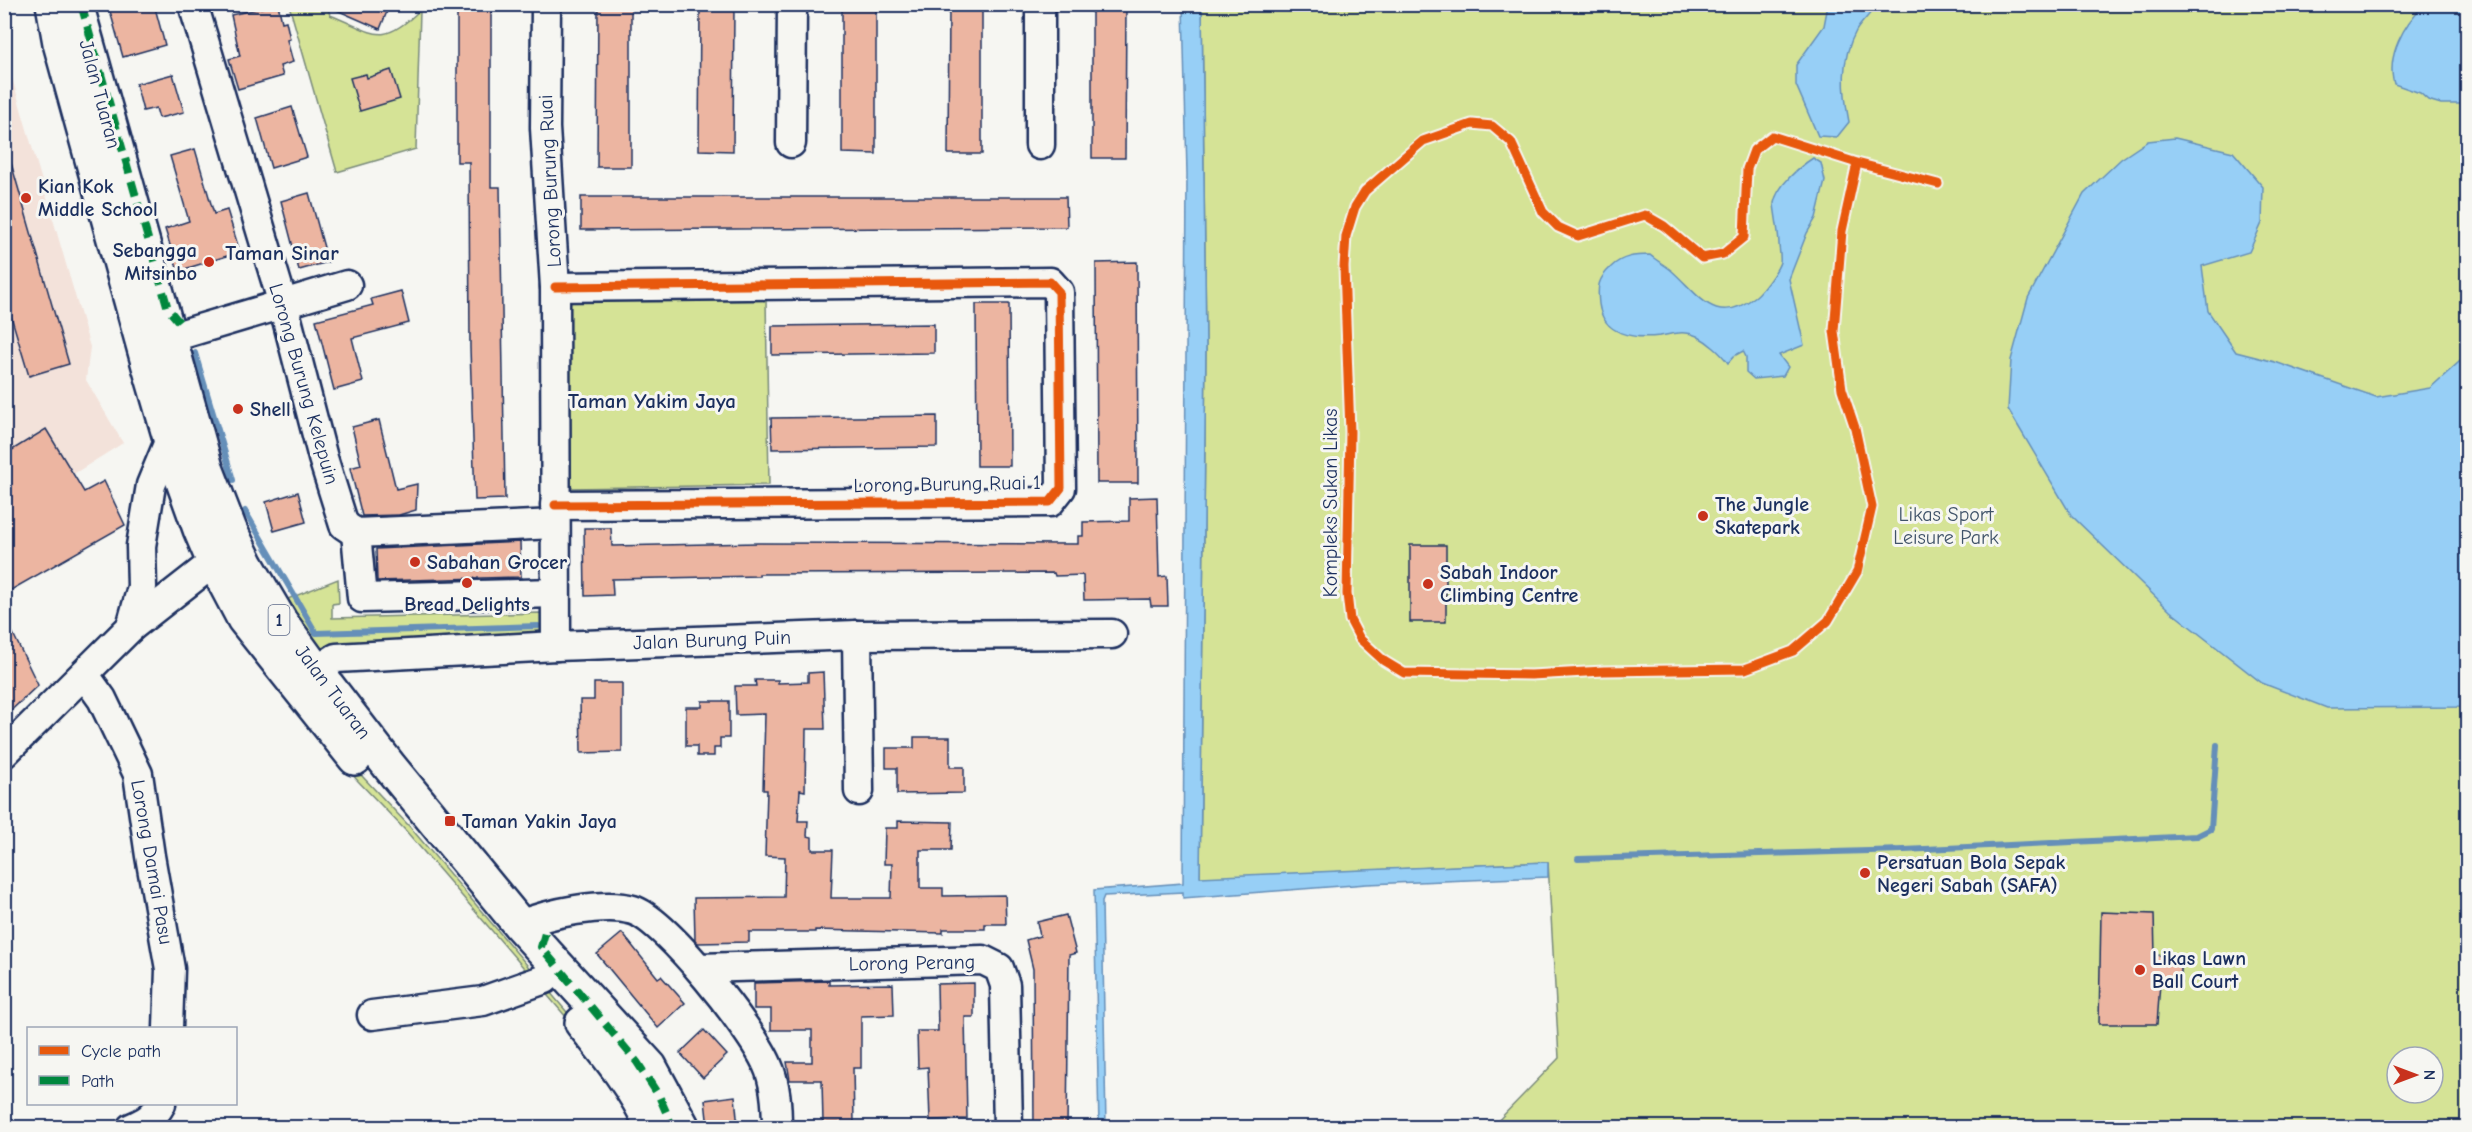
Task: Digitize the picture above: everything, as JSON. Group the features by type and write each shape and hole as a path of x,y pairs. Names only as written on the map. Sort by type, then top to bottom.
{"main road":[{"name":"Jalan Tuaran","path":"53,4 63,53 170,439 185,487 214,562 244,619 394,807 545,979 615,1063 640,1100 653,1128"},
{"name":"Jalan Tuaran","path":"76,4 206,468 230,530 280,621 316,671 390,767 520,925 650,1067 683,1128"},
{"path":"186,397 188,444 196,483 215,542 214,562"}],"street":[{"name":"Lorong Burung Kelepuin","path":"193,4 283,304 323,458 344,525 356,533"},
{"name":"Lorong Burung Ruai","path":"546,4 544,128 555,287 556,645"},
{"path":"791,143 792,4"},
{"path":"1041,4 1041,145"},
{"name":"Lorong Burung Ruai 1","path":"555,287 1050,282 1059,292 1061,488 1050,502 555,514"},
{"path":"169,338 347,285"},
{"path":"131,627 142,587 141,546 153,476 170,439"},
{"path":"555,514 356,533 362,598 555,593"},
{"path":"141,546 152,582 156,587 186,585"},
{"path":"4,753 131,627 214,562"},
{"name":"Jalan Burung Puin","path":"316,671 336,658 556,645 857,635 1112,634"},
{"path":"857,635 859,791"},
{"name":"Lorong Damai Pasu","path":"84,674 102,699 138,774 170,969 168,1027"},
{"path":"520,925 534,919 574,910 621,908 634,910 668,936 699,968 758,1046 769,1067 777,1105 777,1128"},
{"name":"Lorong Perang","path":"699,968 983,960 999,968 1005,985 1008,1128"},
{"path":"372,1014 483,1001 545,979"},
{"path":"131,1128 144,1122 160,1105"}],"shaded area":[{"name":"Kian Kok Middle School","path":"4,50 90,347 86,380 123,443 5,517"}],"green space":[{"path":"289,5 327,5 330,15 378,34 396,29 420,10 416,149 337,172"},
{"name":"Likas Sport Leisure Park","path":"1202,5 2467,5 2467,1127 1492,1127 1559,1058 1548,862 1200,878 1206,347"},
{"path":"766,299 769,485 569,488 567,301"},
{"path":"338,579 339,603 332,604 332,618 541,613 544,614 545,633 319,648 285,600"},
{"path":"310,705 362,776 410,827 594,1044 592,1047 406,831 302,717"}],"water":[{"path":"1183,5 1202,5 1206,347 1200,877 1548,862 1548,877 1367,884 1183,898 1183,892 1104,896 1102,901 1106,1127 1099,1127 1094,890 1183,883 1187,174"},
{"path":"1828,5 1875,5 1856,31 1847,53 1844,87 1849,122 1837,137 1818,136 1796,85 1796,65 1824,26"},
{"path":"2424,5 2467,5 2467,104 2441,104 2428,100 2420,93 2394,84 2392,63 2398,41 2410,21"},
{"path":"2175,138 2233,152 2263,187 2262,223 2249,252 2202,266 2208,311 2236,352 2275,362 2376,397 2430,388 2467,355 2467,707 2327,708 2262,683 2170,611 2071,515 2008,409 2011,360 2028,298 2084,194 2121,159 2148,141"},
{"path":"1813,158 1821,163 1825,181 1816,218 1807,233 1789,279 1804,345 1779,355 1788,367 1783,376 1754,379 1746,372 1746,357 1743,351 1728,363 1710,345 1692,334 1678,333 1640,337 1621,333 1606,322 1599,304 1598,288 1601,279 1615,263 1634,256 1650,255 1672,271 1700,298 1719,309 1730,309 1742,305 1756,296 1770,280 1780,262 1774,203 1776,197 1789,178"}],"building":[{"path":"108,4 154,4 165,45 123,57"},
{"path":"278,4 282,22 286,21 290,39 287,40 293,62 280,66 283,76 238,89 229,59 240,56 231,15"},
{"path":"323,4 390,4 380,29"},
{"path":"457,4 491,4 491,187 500,187 505,499 475,500 470,348 469,162 457,162"},
{"path":"598,4 631,4 631,167 597,167"},
{"path":"700,4 734,4 733,151 699,150"},
{"path":"842,4 876,4 876,154 842,153"},
{"path":"949,4 982,4 982,154 948,154"},
{"path":"1092,4 1126,4 1125,158 1092,158"},
{"path":"391,70 400,99 360,111 350,78 366,74 367,78"},
{"path":"173,74 184,112 159,118 156,108 143,111 136,84"},
{"path":"292,107 307,157 271,168 257,118"},
{"path":"195,149 214,214 227,210 240,252 178,271 165,229 189,221 170,156"},
{"path":"9,156 69,364 29,376 4,293 4,157"},
{"path":"309,193 328,262 299,270 281,201"},
{"path":"581,197 1066,197 1067,227 581,230"},
{"path":"1137,262 1138,483 1097,483 1096,263"},
{"path":"401,291 409,323 352,338 363,382 334,390 316,320 373,305 371,299"},
{"path":"976,304 1009,304 1010,466 977,466"},
{"path":"934,324 934,353 772,355 772,326"},
{"path":"937,416 937,447 772,449 771,418"},
{"path":"379,420 396,489 417,484 416,510 399,515 362,516 350,468 361,465 352,427"},
{"path":"46,429 84,492 104,481 125,525 4,594 4,455"},
{"path":"298,492 306,522 274,531 266,502"},
{"path":"1157,497 1159,577 1167,576 1168,606 1151,606 1150,599 1084,600 1083,575 1055,576 1054,573 759,574 759,576 612,579 613,595 585,596 584,528 611,528 612,546 758,543 1078,544 1078,536 1083,536 1083,522 1129,521 1129,498"},
{"path":"520,542 521,577 377,581 376,549"},
{"name":"Sabah Indoor Climbing Centre","path":"1410,545 1446,545 1446,622 1410,622"},
{"path":"4,615 38,685 4,717"},
{"path":"823,672 825,729 806,729 805,791 800,790 798,821 808,821 807,836 812,837 812,850 833,850 831,898 891,898 892,864 884,864 885,828 898,828 898,821 952,822 951,850 920,850 920,888 943,888 943,896 1005,895 1006,924 985,924 985,929 943,929 943,933 815,930 815,932 749,932 749,942 698,943 695,940 694,898 784,897 785,857 765,856 767,790 763,790 765,714 736,715 735,686 756,686 755,680 778,680 778,683 808,682 808,673"},
{"path":"594,683 622,683 622,752 581,753 580,700 594,700"},
{"path":"702,701 729,701 729,738 720,738 720,748 714,748 714,756 697,756 697,746 686,746 686,707 702,707"},
{"path":"914,737 950,737 950,767 964,767 964,793 897,794 897,768 886,768 886,748 914,748"},
{"name":"Likas Lawn Ball Court","path":"2101,912 2154,914 2155,955 2181,957 2181,983 2160,983 2157,1024 2099,1024"},
{"path":"1066,915 1076,953 1069,955 1067,1128 1034,1128 1033,969 1026,940 1040,936 1037,922"},
{"path":"622,933 658,978 661,976 685,1003 658,1028 597,954"},
{"path":"829,981 829,985 893,984 894,1015 861,1016 861,1068 853,1068 854,1123 823,1123 822,1080 790,1080 787,1062 812,1062 812,1030 771,1030 771,1009 754,1009 754,983"},
{"path":"974,983 974,1017 965,1017 967,1119 930,1120 928,1067 918,1068 917,1031 938,1031 937,984"},
{"path":"704,1030 727,1055 703,1078 680,1053"},
{"path":"735,1096 738,1128 708,1128 705,1100"}],"waterway":[{"path":"195,353 233,480"},
{"path":"245,511 316,633 538,626"},
{"path":"1578,859 1904,850 2197,836 2211,829 2217,745"}],"marked path":[{"path":"81,4 168,309 179,322"},
{"path":"545,933 541,947 637,1062 659,1096 673,1128"}],"cycle path":[{"name":"Kompleks Sukan Likas","path":"1857,163 1842,231 1834,331 1842,389 1855,428 1872,507 1857,572 1828,621 1793,651 1745,669 1604,671 1531,675 1404,673 1384,661 1360,639 1350,620 1347,594 1350,432 1344,267 1346,236 1355,207 1365,191 1423,141 1472,124 1492,126 1511,142 1543,212 1558,227 1578,236 1645,215 1664,226 1702,258 1723,254 1744,237 1747,169 1754,150 1772,136 1857,163 1938,184"},
{"path":"555,287 1050,282 1059,292 1061,488 1050,502 555,505"}],"place":[{"name":"Kian Kok Middle School","path":"26,198"},
{"name":"Sebangga Mitsinbo","path":"209,262"},
{"name":"Shell","path":"238,409"},
{"name":"The Jungle Skatepark","path":"1703,516"},
{"name":"Sabahan Grocer","path":"415,562"},
{"name":"Bread Delights","path":"467,583"},
{"name":"Sabah Indoor Climbing Centre","path":"1428,584"},
{"name":"Taman Yakin Jaya","path":"450,821"},
{"name":"Persatuan Bola Sepak Negeri Sabah (SAFA)","path":"1865,873"},
{"name":"Likas Lawn Ball Court","path":"2140,970"}],"district":[{"name":"Taman Sinar","path":"282,253"},
{"name":"Taman Yakim Jaya","path":"652,401"}]}
